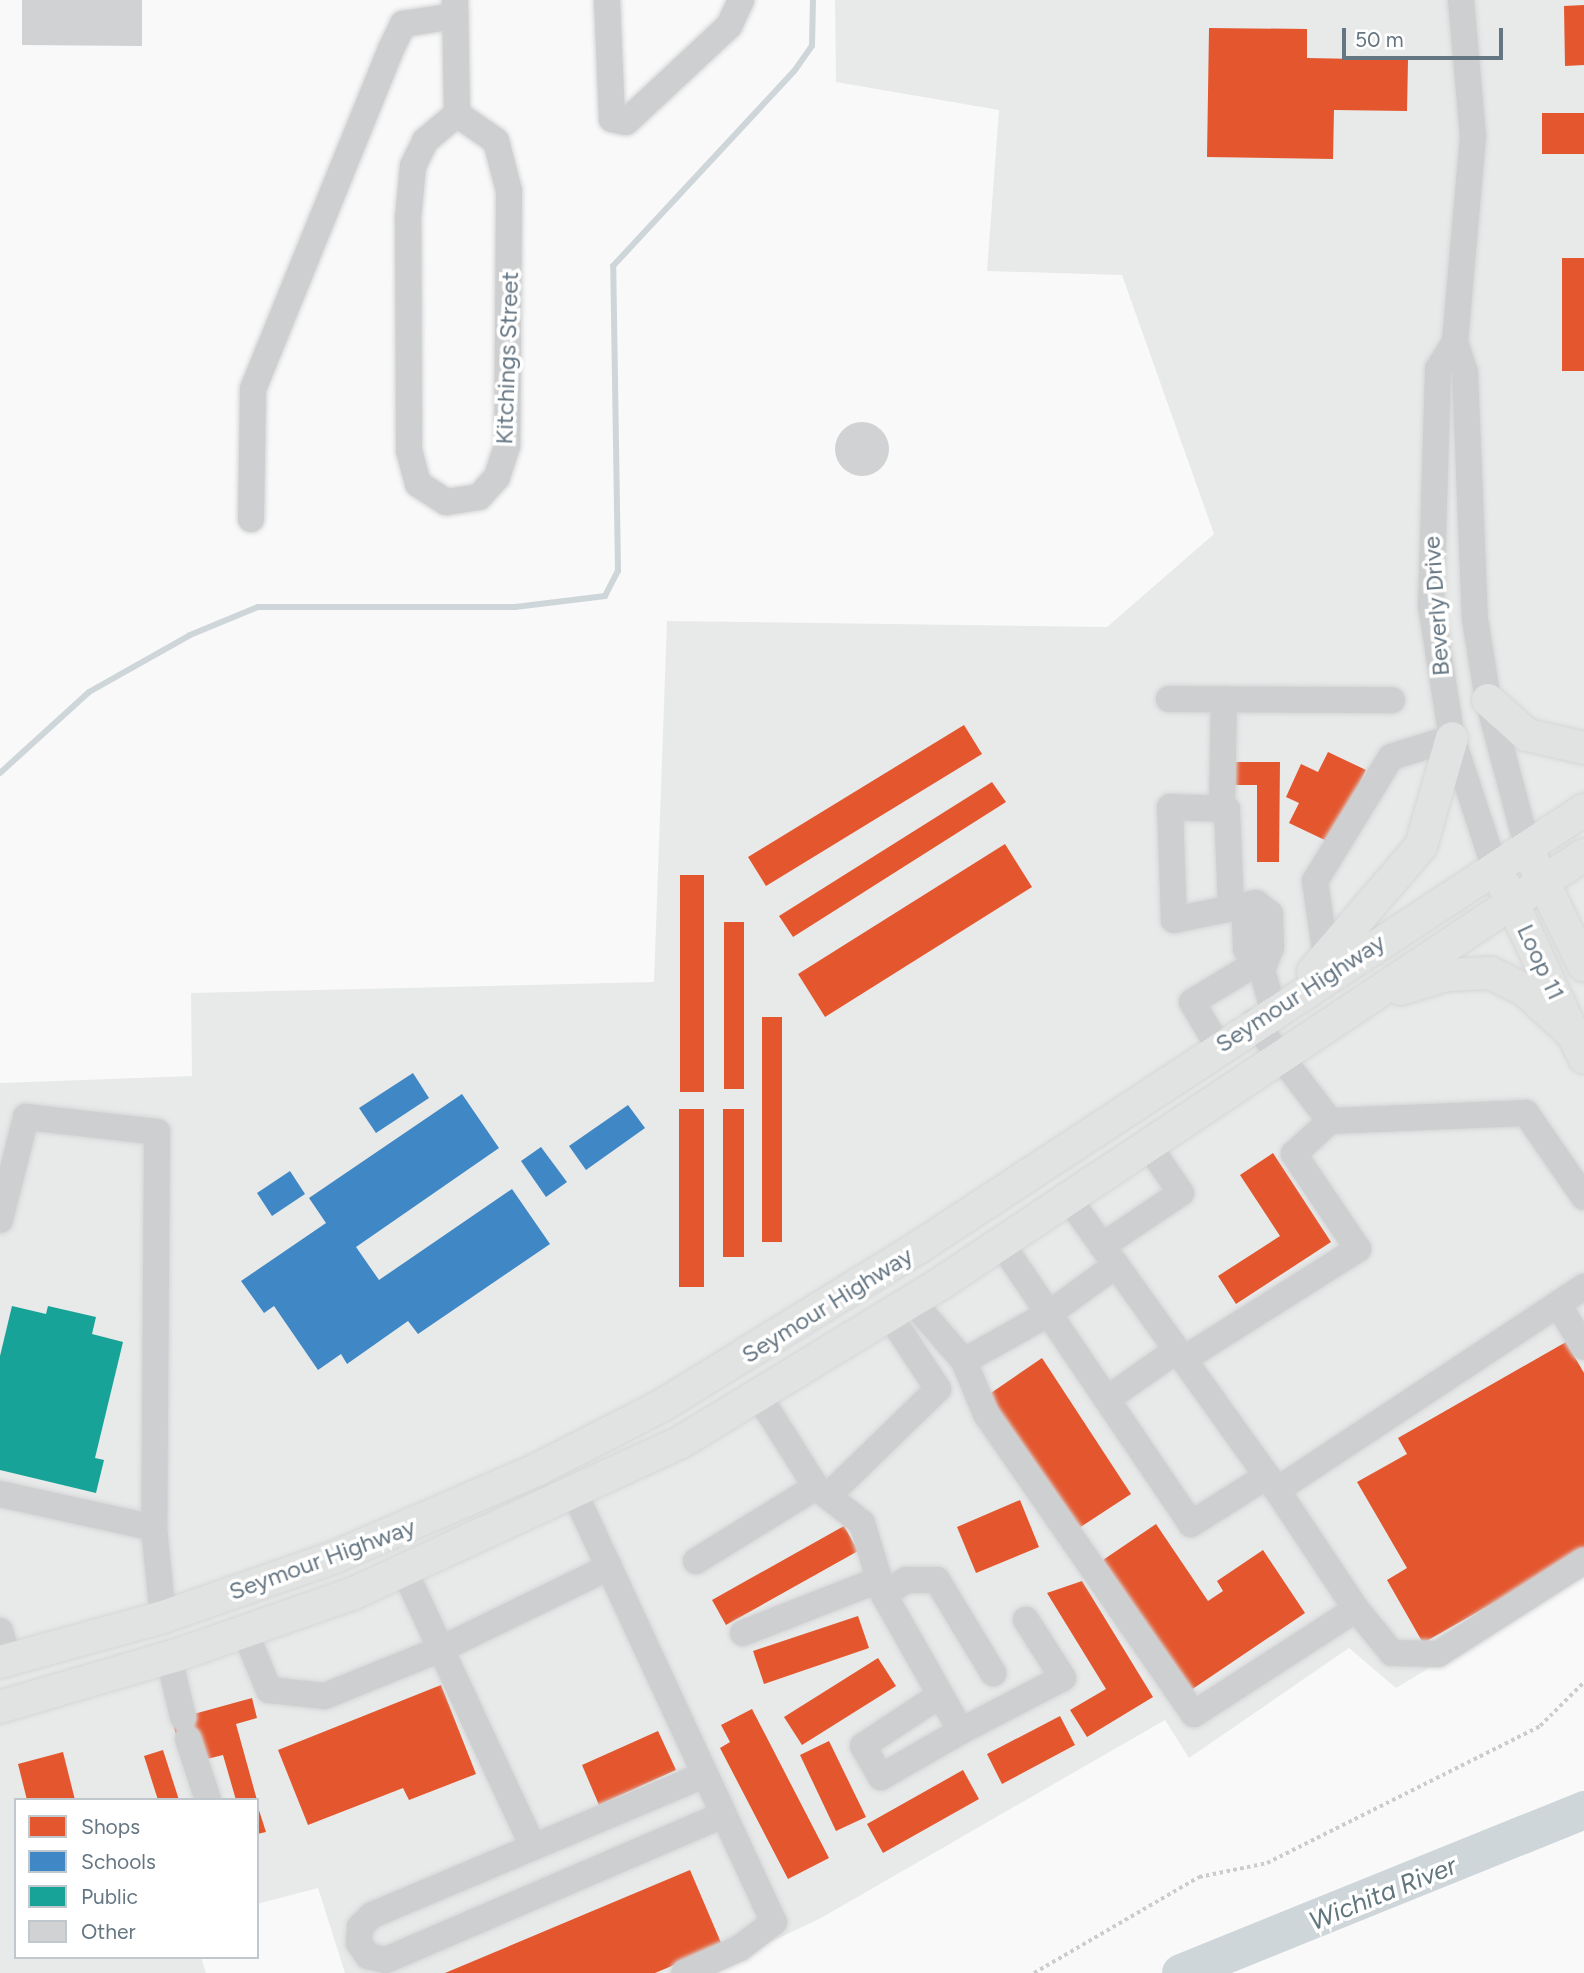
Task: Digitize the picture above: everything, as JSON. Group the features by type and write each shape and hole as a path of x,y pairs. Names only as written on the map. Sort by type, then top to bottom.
{"main road":[{"path":"1488,700 1527,735 1584,748"},
{"path":"1272,1010 1326,957 1421,846 1452,738"},
{"name":"Seymour Highway","path":"3,1651 163,1617 335,1557 638,1418 929,1240 1272,1010 1528,849 1584,810"},
{"name":"Loop 11","path":"1528,849 1584,966"},
{"name":"Seymour Highway","path":"7,1706 169,1658 354,1593 405,1572 657,1454 760,1398 901,1308 1584,855"},
{"name":"Loop 11","path":"1495,869 1513,901 1580,1046"},
{"path":"1369,998 1446,975 1491,973 1525,990 1580,1046"},
{"path":"929,1240 955,1273"},
{"path":"638,1418 657,1454"},
{"path":"335,1557 354,1593"},
{"path":"163,1617 169,1658"},
{"path":"3,1651 7,1706"}],"street":[{"path":"607,0 612,119 626,122 729,26 741,0"},
{"name":"Beverly Drive","path":"1461,0 1473,136 1455,342 1465,372 1475,618 1488,700 1528,849"},
{"path":"251,519 253,389 403,24 455,8 457,114"},
{"name":"Kitchings Street","path":"457,114 496,141 509,191 507,446 497,477 479,497 446,502 418,484 409,452 408,218 413,166 425,141 457,114"},
{"name":"Beverly Drive","path":"1455,342 1438,369 1433,624 1452,738 1495,869"},
{"path":"1433,624 1475,618"},
{"path":"1169,699 1392,700"},
{"path":"1224,699 1222,809 1240,909"},
{"path":"1326,957 1315,881 1391,757 1452,738"},
{"path":"1218,1046 1192,1002 1258,962 1271,947 1270,914 1256,904 1174,920 1170,807 1222,809"},
{"path":"1258,962 1282,1057 1330,1121"},
{"path":"1107,1399 1358,1249 1294,1154 1330,1121 1525,1113 1584,1198"},
{"path":"0,1220 26,1117 157,1132 158,1349 154,1528 163,1617"},
{"path":"964,1361 1050,1313 1109,1255 1181,1193 1148,1145"},
{"path":"1068,1198 1272,1483 1356,1609 1392,1653 1438,1654 1584,1561"},
{"path":"1001,1243 1191,1524 1272,1483 1584,1287"},
{"path":"1558,1304 1584,1347"},
{"path":"901,1308 964,1361 986,1414 1194,1714 1356,1609"},
{"path":"696,1561 822,1491 938,1389 901,1308"},
{"path":"760,1398 822,1491 862,1523 881,1587 961,1731"},
{"path":"0,1494 154,1528"},
{"path":"575,1494 774,1922 740,1948 684,1973"},
{"path":"245,1632 269,1690 294,1697 325,1696 440,1649 609,1567"},
{"path":"405,1572 533,1847"},
{"path":"743,1633 906,1580 937,1580 993,1672"},
{"path":"940,1695 863,1746 881,1777 961,1731 1063,1678 1026,1620"},
{"path":"169,1658 186,1728 207,1798"},
{"path":"704,1775 372,1916 360,1927 359,1942 368,1956 383,1966 722,1815"}],"path":[{"path":"1034,1973 1199,1877 1267,1863 1540,1726 1584,1682"}],"shaded area":[{"path":"835,0 1584,0 1584,1575 1396,1688 1349,1648 1189,1758 1165,1720 821,1918 705,1973 345,1973 318,1888 259,1903 259,1798 14,1798 14,1959 202,1959 206,1973 0,1973 0,1083 192,1076 191,993 654,982 667,621 1107,627 1214,534 1122,275 987,271 999,110 836,82"}],"building: Shops":[{"path":"1584,5 1584,65 1565,66 1564,6"},
{"path":"1209,28 1307,29 1307,58 1408,60 1407,111 1334,110 1333,159 1207,157"},
{"path":"1542,113 1584,113 1584,154 1542,154"},
{"path":"1562,258 1584,258 1584,371 1562,371"},
{"path":"964,725 982,754 766,886 748,857"},
{"path":"1328,752 1366,770 1331,843 1289,823 1299,803 1286,797 1301,764 1318,772"},
{"path":"1230,762 1280,762 1279,862 1257,862 1257,785 1230,785"},
{"path":"992,782 1006,802 793,937 779,916"},
{"path":"1005,844 1032,887 825,1017 798,974"},
{"path":"680,875 704,875 704,1092 680,1092"},
{"path":"724,922 744,922 744,1089 724,1089"},
{"path":"762,1017 782,1017 782,1242 762,1242"},
{"path":"679,1109 704,1109 704,1287 679,1287"},
{"path":"723,1109 744,1109 744,1257 723,1257"},
{"path":"1273,1153 1331,1242 1236,1304 1218,1276 1280,1236 1240,1175"},
{"path":"1566,1342 1584,1373 1584,1552 1423,1643 1387,1580 1407,1568 1357,1482 1407,1454 1398,1438"},
{"path":"1042,1358 1131,1494 1079,1528 988,1395"},
{"path":"1020,1500 1039,1547 976,1573 957,1527"},
{"path":"1156,1524 1208,1601 1223,1591 1217,1581 1263,1550 1305,1613 1191,1690 1103,1560"},
{"path":"844,1526 858,1551 726,1625 712,1600"},
{"path":"1082,1581 1153,1697 1087,1737 1070,1710 1106,1689 1047,1593"},
{"path":"858,1616 869,1648 764,1684 753,1651"},
{"path":"878,1658 896,1686 802,1745 784,1717"},
{"path":"441,1685 476,1774 409,1800 403,1788 308,1825 278,1750"},
{"path":"252,1698 257,1718 236,1724 256,1798 235,1798 223,1755 207,1759 178,1742 172,1720"},
{"path":"752,1709 829,1858 788,1879 720,1748 730,1742 721,1725"},
{"path":"1060,1716 1075,1745 1002,1784 987,1754"},
{"path":"658,1731 676,1770 599,1805 582,1765"},
{"path":"829,1741 866,1817 836,1831 800,1755"},
{"path":"163,1750 178,1798 157,1798 144,1756"},
{"path":"63,1752 74,1798 26,1798 18,1764"},
{"path":"963,1770 979,1799 883,1853 867,1824"},
{"path":"259,1810 266,1832 259,1834"},
{"path":"690,1870 722,1945 655,1973 445,1973"}],"building: Schools":[{"path":"413,1073 429,1098 376,1133 359,1108"},
{"path":"462,1094 499,1148 356,1247 379,1280 512,1189 550,1244 418,1334 408,1321 347,1364 341,1354 318,1370 274,1306 264,1313 241,1281 326,1223 309,1198"},
{"path":"628,1105 645,1128 586,1170 569,1146"},
{"path":"541,1147 567,1182 546,1197 521,1161"},
{"path":"290,1171 305,1194 272,1216 257,1193"}],"building: Public":[{"path":"12,1306 46,1314 48,1306 96,1317 92,1334 123,1342 95,1458 104,1460 96,1493 0,1470 0,1356"}],"building: Other":[{"path":"22,0 142,0 142,46 22,45"},
{"path":"862,422 881,430 889,449 881,468 862,476 843,468 835,449 843,430"}],"waterway":[{"path":"0,773 89,692 190,635 258,607 515,607 605,596 618,571 613,266 795,70 812,46 813,0"},
{"name":"Wichita River","path":"1181,1973 1584,1810"}]}
